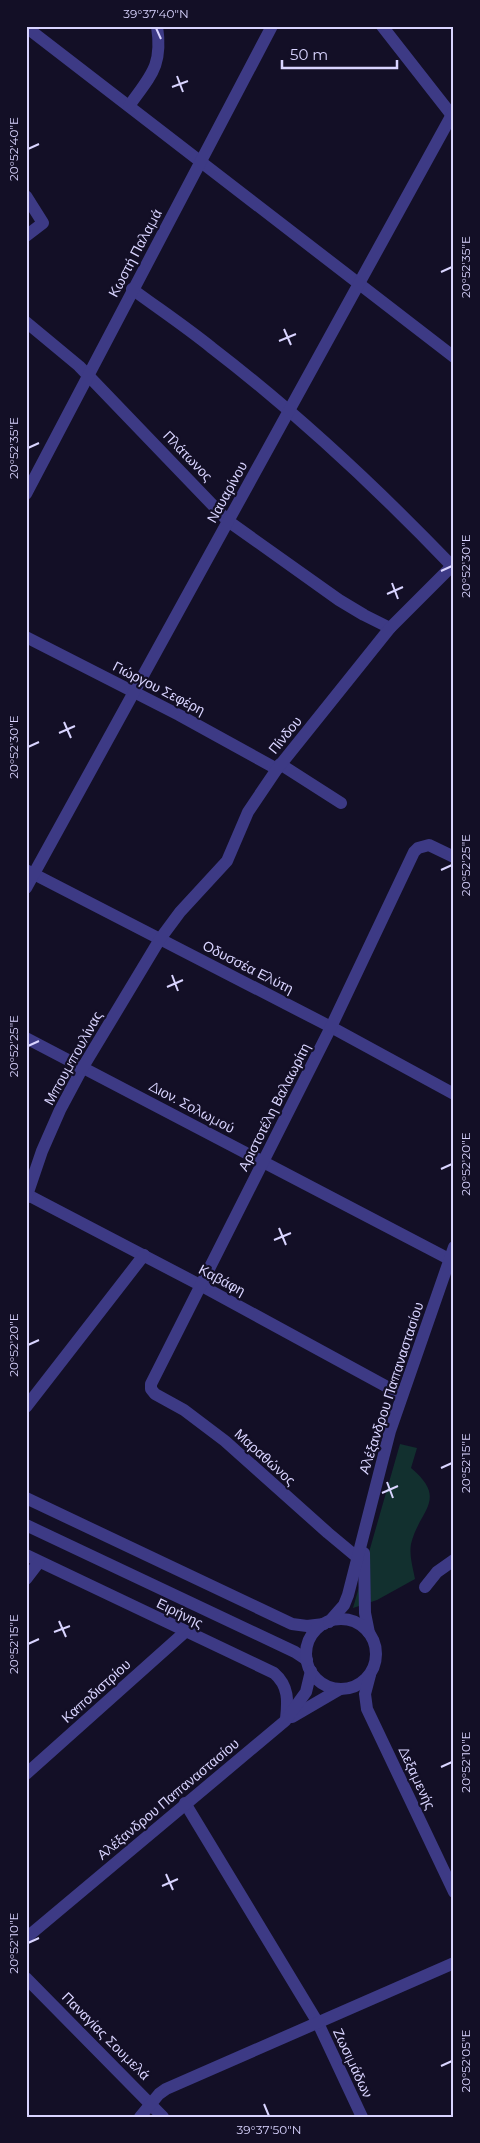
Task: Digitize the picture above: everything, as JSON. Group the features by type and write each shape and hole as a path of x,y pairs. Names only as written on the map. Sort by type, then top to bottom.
{"street":[{"path":"129,106 156,65 160,43 157,26"},
{"name":"Κωστή Παλαμά","path":"27,493 132,289 253,65 272,26"},
{"path":"382,26 453,115"},
{"path":"26,27 454,357"},
{"name":"Ναυαρίνου","path":"26,888 30,872 133,692 358,283 453,115"},
{"path":"26,196 43,223 26,236"},
{"path":"132,289 213,348 289,411 383,496 453,565"},
{"name":"Πλάτωνος","path":"26,322 88,375 228,521 339,600 390,628"},
{"name":"Πίνδου","path":"160,939 180,912 227,861 248,812 278,767 390,628 453,565"},
{"name":"Γιώργου Σεφέρη","path":"26,637 179,714 341,803"},
{"name":"Αριστοτέλη Βαλαωρίτη","path":"151,1384 331,1027 414,852 424,846 433,846 454,857"},
{"name":"Οδυσσέα Ελύτη","path":"30,872 331,1027 454,1094"},
{"name":"Μπουμπουλίνας","path":"27,1195 42,1151 82,1067 160,939"},
{"name":"Διον. Σολωμού","path":"26,1038 264,1162 452,1253"},
{"name":"Καβάφη","path":"27,1195 144,1255 402,1395"},
{"name":"Αλέξανδρου Παπαναστασίου","path":"327,1623 344,1605 358,1558 379,1470 402,1395 452,1253"},
{"path":"26,1407 144,1255"},
{"name":"Μαραθώνος","path":"151,1384 154,1394 184,1410 225,1441 358,1558"},
{"path":"26,1498 292,1624 307,1626 340,1619 361,1625 369,1633"},
{"path":"26,1525 295,1652 309,1666 318,1680 328,1687 340,1689 352,1688 362,1683 370,1675 375,1665 376,1654 365,1613 363,1538"},
{"name":"Ειρήνης","path":"26,1555 274,1673 282,1680 286,1688 288,1702 285,1721"},
{"path":"425,1587 437,1572 454,1560"},
{"path":"26,1579 39,1562"},
{"path":"309,1666 307,1648 311,1637 327,1623"},
{"name":"Καποδιστρίου","path":"26,1774 185,1632"},
{"name":"Αλέξανδρου Παπαναστασίου","path":"26,1938 285,1721 306,1692 309,1666"},
{"name":"Δεξαμενής","path":"370,1675 365,1694 367,1709 454,1892"},
{"path":"285,1721 340,1689"},
{"name":"Ζωσιμάδων","path":"185,1803 318,2023 362,2117"},
{"path":"140,2117 166,2089 454,1963"},
{"name":"Παναγίας Σουμελά","path":"26,1978 163,2117"}],"green space":[{"path":"400,1444 417,1448 411,1468 422,1479 430,1497 411,1544 415,1579 377,1600 353,1608"}]}
